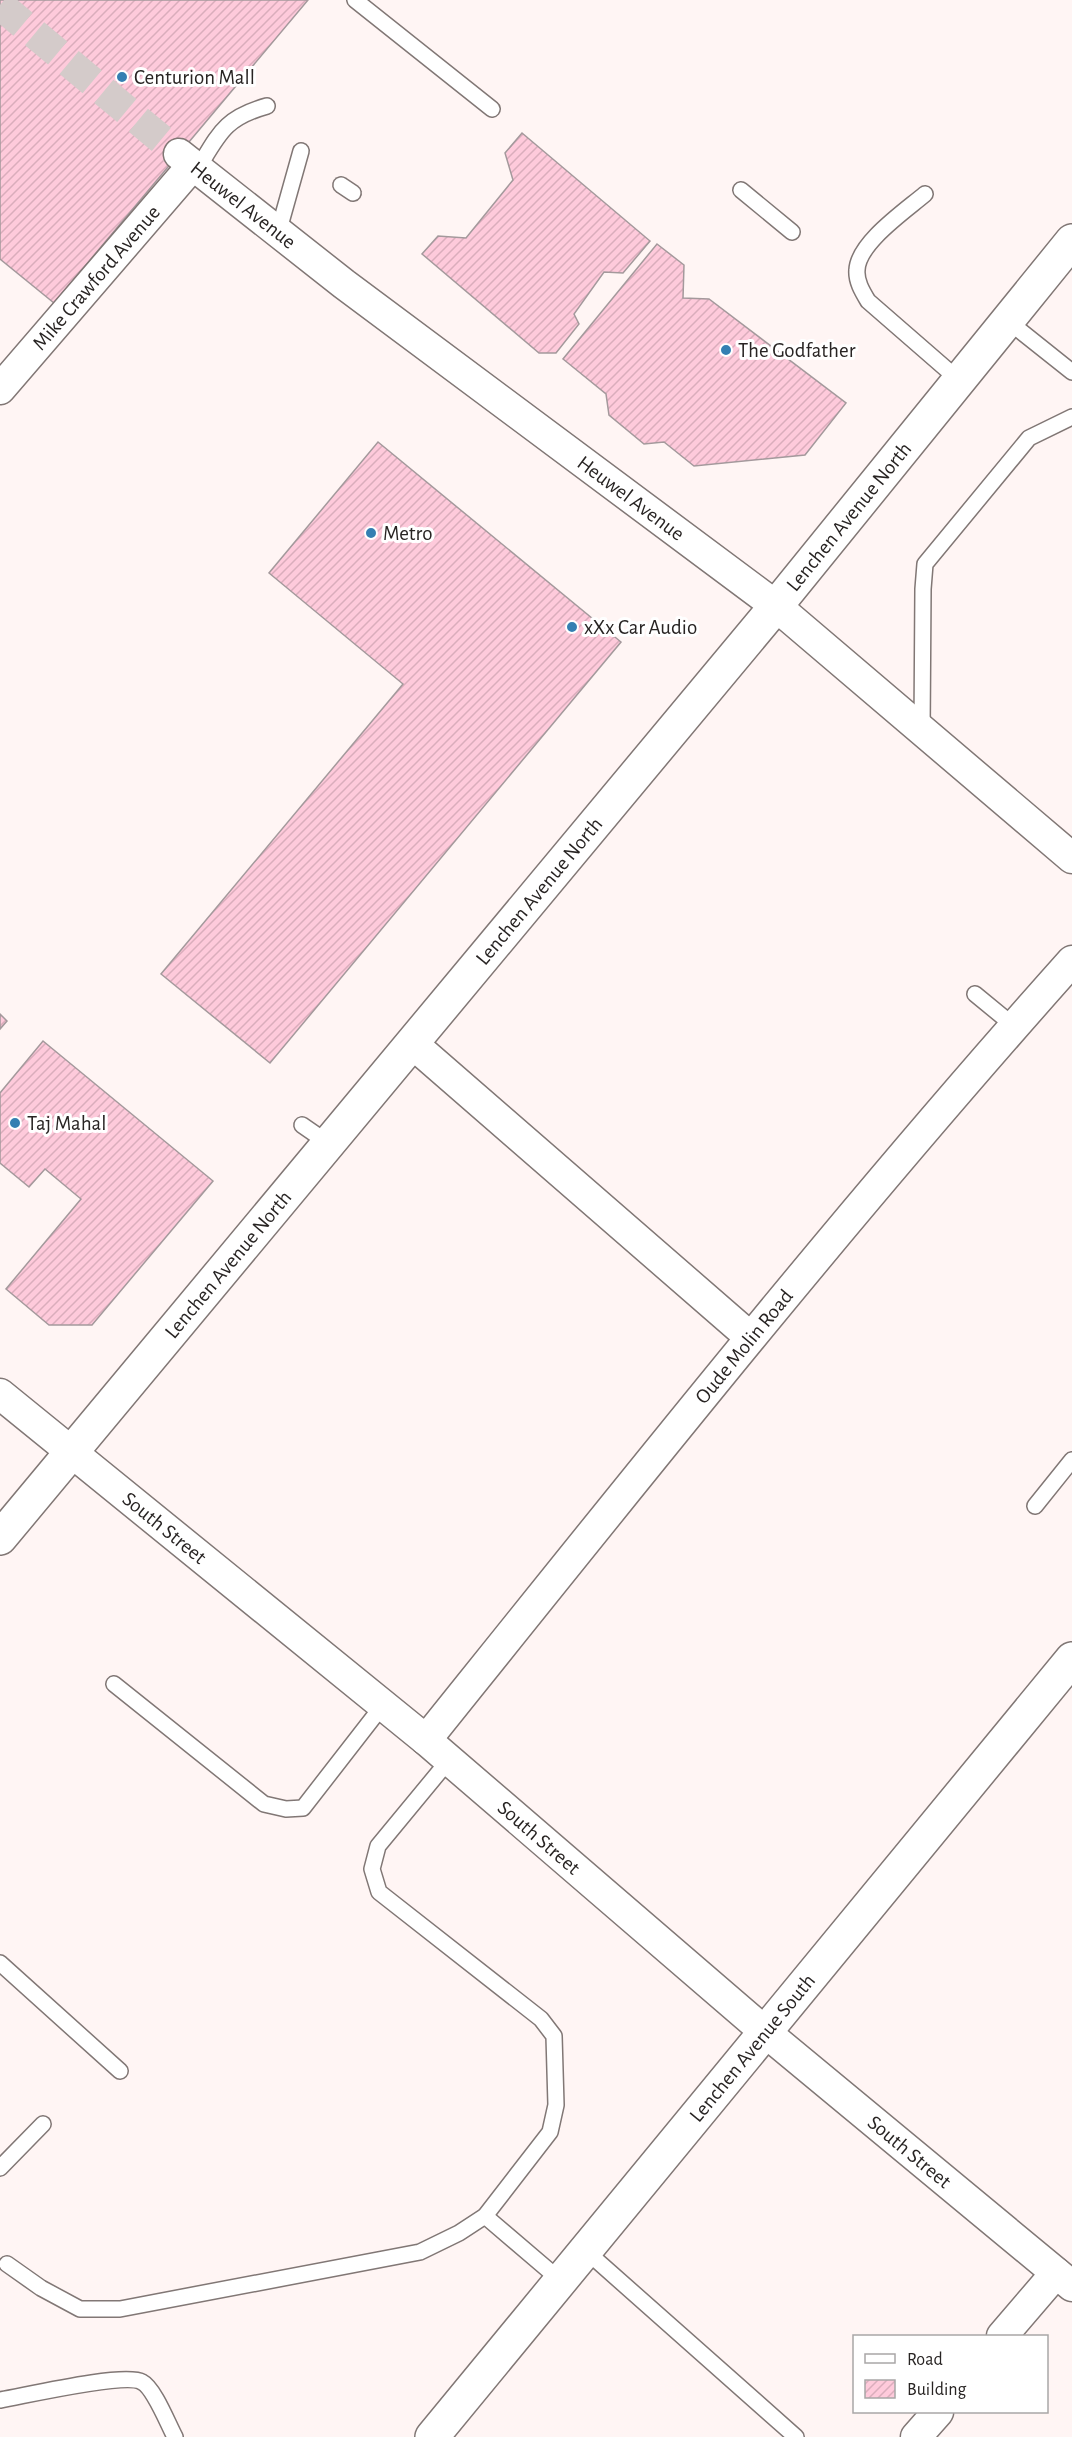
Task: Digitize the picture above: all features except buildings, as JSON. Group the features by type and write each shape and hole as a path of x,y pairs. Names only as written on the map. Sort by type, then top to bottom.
{"main road":[{"name":"Lenchen Avenue North","path":"0,1538 72,1452 315,1134 413,1044 776,606 1072,241"},
{"name":"Lenchen Avenue South","path":"432,2437 1072,1659"}],"street":[{"name":"Heuwel Avenue","path":"189,163 776,606 1072,858"},
{"name":"Mike Crawford Avenue","path":"0,389 189,163"},
{"name":"Oude Molin Road","path":"426,1740 750,1337 1014,1026 1072,962"},
{"path":"413,1044 750,1337"},
{"name":"South Street","path":"0,1394 426,1740 765,2031 1064,2280"},
{"path":"1004,2335 1064,2280"},
{"path":"916,2437 937,2413"}],"lane":[{"path":"355,0 492,109"},
{"path":"189,163 235,118 267,106"},
{"path":"278,232 301,151"},
{"path":"741,190 792,232"},
{"path":"925,194 864,248 856,271 860,288 868,301 960,381"},
{"path":"1008,321 1072,372"},
{"path":"922,730 925,564 1029,438 1072,417"},
{"path":"975,994 1014,1026"},
{"path":"1035,1506 1072,1460"},
{"path":"114,1684 264,1804 286,1809 303,1808 383,1705"},
{"path":"7,2264 41,2288 80,2309 120,2309 420,2252 459,2233 485,2216 550,2132 556,2105 554,2036 541,2019 379,1892 372,1869 378,1846 449,1760"},
{"path":"0,1963 120,2071"},
{"path":"0,2168 43,2124"},
{"path":"485,2216 560,2280"},
{"path":"585,2250 796,2437"},
{"path":"0,2400 111,2380 134,2379 143,2382 175,2437"}],"tunnel":[{"path":"0,5 179,154"}],"place":[{"name":"Centurion Mall","path":"122,77"},
{"name":"The Godfather","path":"726,350"},
{"name":"Metro","path":"371,533"},
{"name":"xXx Car Audio","path":"572,627"},
{"name":"Taj Mahal","path":"15,1123"}]}
